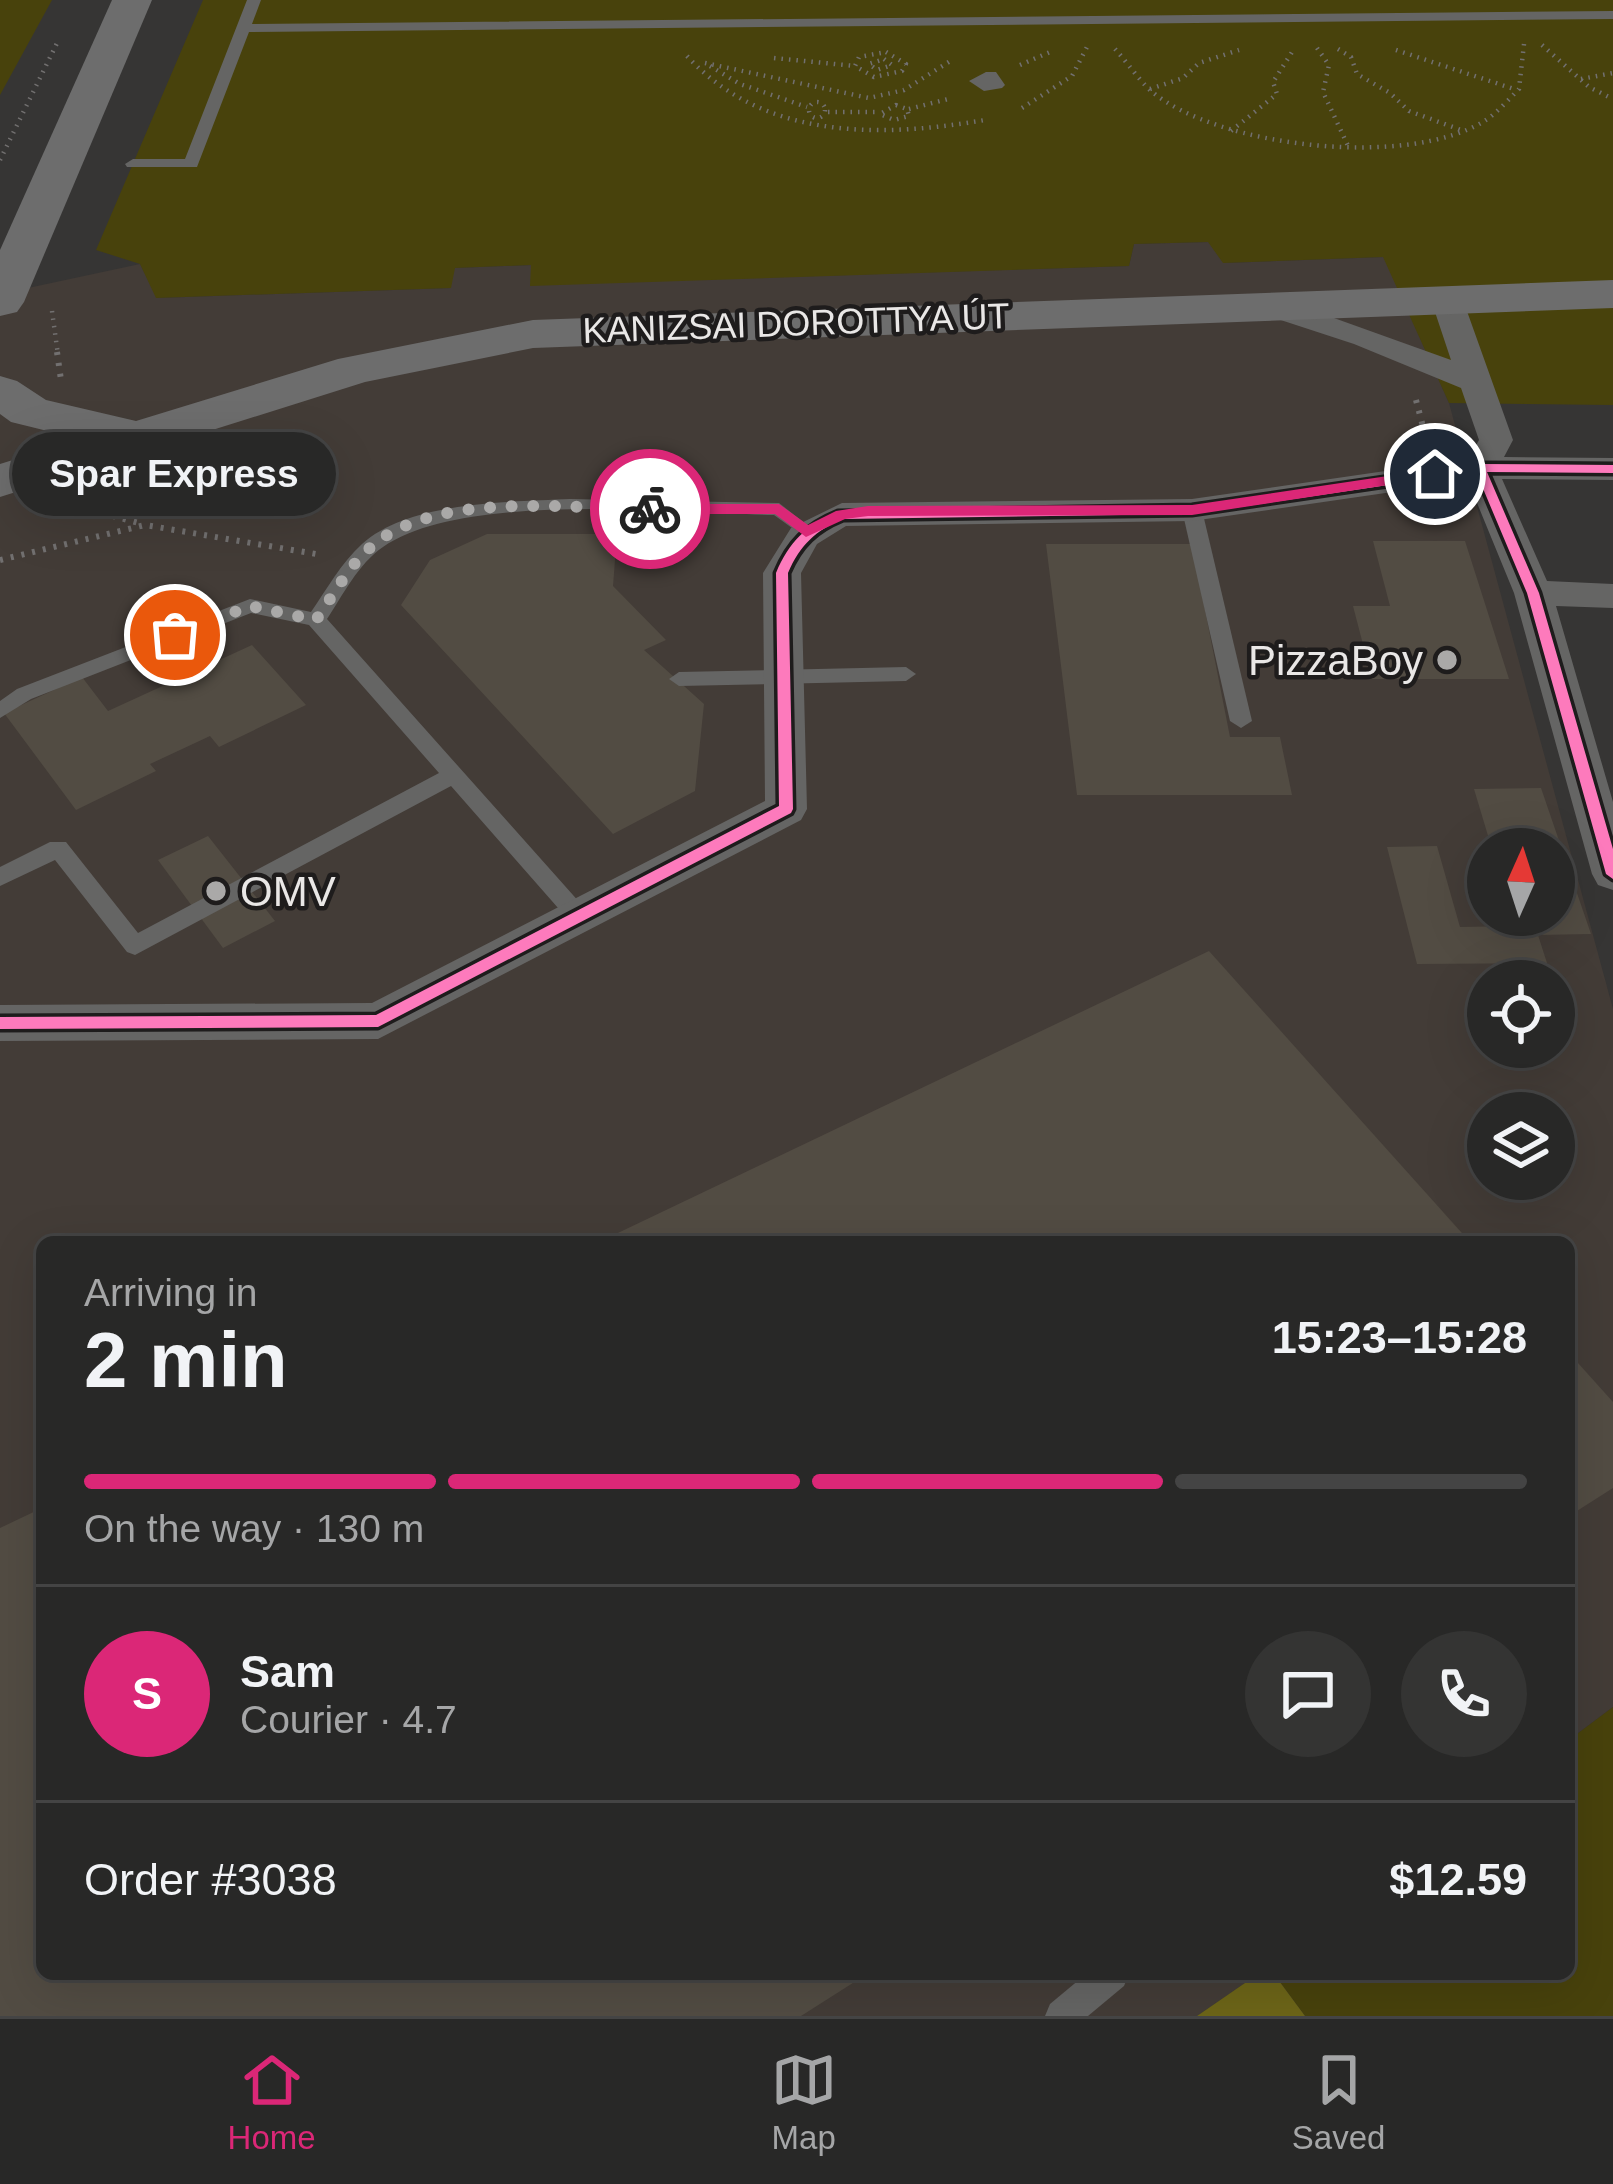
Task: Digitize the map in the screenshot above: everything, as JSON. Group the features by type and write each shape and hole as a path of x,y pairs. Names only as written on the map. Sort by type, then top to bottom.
{"main road":[{"path":"0,302 132,0"},
{"name":"KANIZSAI DOROTTYA ÚT","path":"14,477 355,369 533,334 1613,294"},
{"path":"0,391 29,411 137,436"}],"street":[{"path":"1447,300 1496,440 1480,468"},
{"path":"1270,306 1366,337 1476,382"},
{"path":"1480,468 1533,593 1613,874"},
{"path":"0,1023 378,1021 787,809 782,573 789,552 806,532 842,514 1192,510 1480,468 1613,469"},
{"path":"1533,593 1613,596"}],"lane":[{"path":"133,164 191,164 254,0"},
{"path":"669,0 675,24"},
{"path":"1094,0 1095,21"},
{"path":"1300,0 1310,26"},
{"path":"1509,0 1517,16"},
{"path":"243,28 1095,21 1310,26 1613,15"},
{"path":"316,620 357,562 380,539 419,519 488,509 779,509 806,532"},
{"path":"1192,510 1241,722"},
{"path":"0,712 24,694 250,606 316,620 581,919"},
{"path":"679,679 906,674"},
{"path":"0,877 58,848 135,946 453,775"},
{"path":"1062,2016 1105,1980"}],"path":[{"path":"1095,21 1125,71 1167,104 1230,132 1312,149 1396,147 1462,131 1501,110 1524,80 1528,56 1517,16"},
{"path":"1517,16 1551,56 1613,99"},
{"path":"0,160 68,20"},
{"path":"1019,110 1062,86 1077,71 1095,21"},
{"path":"675,24 700,74 753,106 826,126 902,131 991,118"},
{"path":"1310,26 1351,57 1357,74 1390,93 1409,111 1462,131"},
{"path":"1230,132 1277,94 1273,82 1310,26"},
{"path":"1310,26 1329,65 1323,92 1349,148"},
{"path":"1037,45 1059,46"},
{"path":"1149,90 1244,46"},
{"path":"1389,46 1416,60 1516,90"},
{"path":"795,72 807,52"},
{"path":"760,56 855,65 874,76 890,76 906,64 886,52 871,52 859,57 855,65"},
{"path":"963,95 907,109 887,106 880,112 828,112 820,105 807,107 740,84 705,63 796,81 827,93 882,98 967,55"},
{"path":"1580,80 1613,73"},
{"path":"753,106 772,95"},
{"path":"880,112 898,120 909,116 907,109"},
{"path":"898,120 902,131"},
{"path":"52,310 64,405 53,418"},
{"path":"1414,390 1435,474"},
{"path":"14,477 47,498 145,525 357,562"},
{"path":"0,560 145,525"}],"shaded area":[{"path":"0,0 52,0 0,95"},
{"path":"203,0 1613,0 1613,405 1449,403 1383,257 1223,263 1208,242 1134,244 1129,266 530,286 531,265 455,268 451,288 156,298 140,264 96,250"},
{"path":"1209,242 1224,263 1384,257 1449,403 1564,828 1467,828 1467,936 1575,936 1575,869 1613,1009 1613,1707 1575,1736 1575,1236 36,1236 36,1980 1249,1980 1197,2016 0,2016 0,294 140,264 157,298 450,288 454,268 532,265 531,285 1129,266 1134,244"},
{"path":"1613,1707 1613,2016 1305,2016 1278,1980 1575,1980 1575,1736"},
{"path":"1249,1980 1278,1980 1305,2016 1197,2016"}],"building":[{"path":"487,534 617,534 613,586 666,640 644,650 704,704 695,791 613,834 401,605 430,560"},
{"path":"1373,541 1465,541 1509,679 1372,679 1353,606 1390,606"},
{"path":"1046,544 1192,544 1230,737 1280,737 1292,795 1077,795"},
{"path":"252,645 306,705 219,747 210,736 150,764 156,771 76,810 4,713 82,677 108,711"},
{"path":"1541,788 1555,828 1486,828 1474,789"},
{"name":"OMV","path":"208,836 275,921 223,948 158,860"},
{"path":"1437,846 1460,927 1467,927 1467,936 1538,936 1546,960 1417,964 1387,847"},
{"path":"1575,887 1591,934 1575,934"},
{"path":"1209,951 1465,1236 612,1236"},
{"path":"1575,1360 1613,1402 1613,1488 1575,1512"},
{"path":"36,1511 36,1980 858,1980 801,2016 0,2016 0,1528"}],"cycle path":[{"path":"1480,468 1533,593 1613,874"},
{"path":"0,1023 378,1021 786,809 782,573 804,536 842,515 1192,510 1480,468 1613,469"}],"way so far":[{"path":"175,635 250,606 316,620 366,550 419,519 488,509 650,509"}],"place":[{"name":"Spar Express","path":"175,635"},
{"name":"PizzaBoy","path":"1447,660"},
{"name":"OMV","path":"216,891"}],"route":[{"path":"650,509 779,509 806,532 842,514 868,511 1192,510 1435,474"}]}
